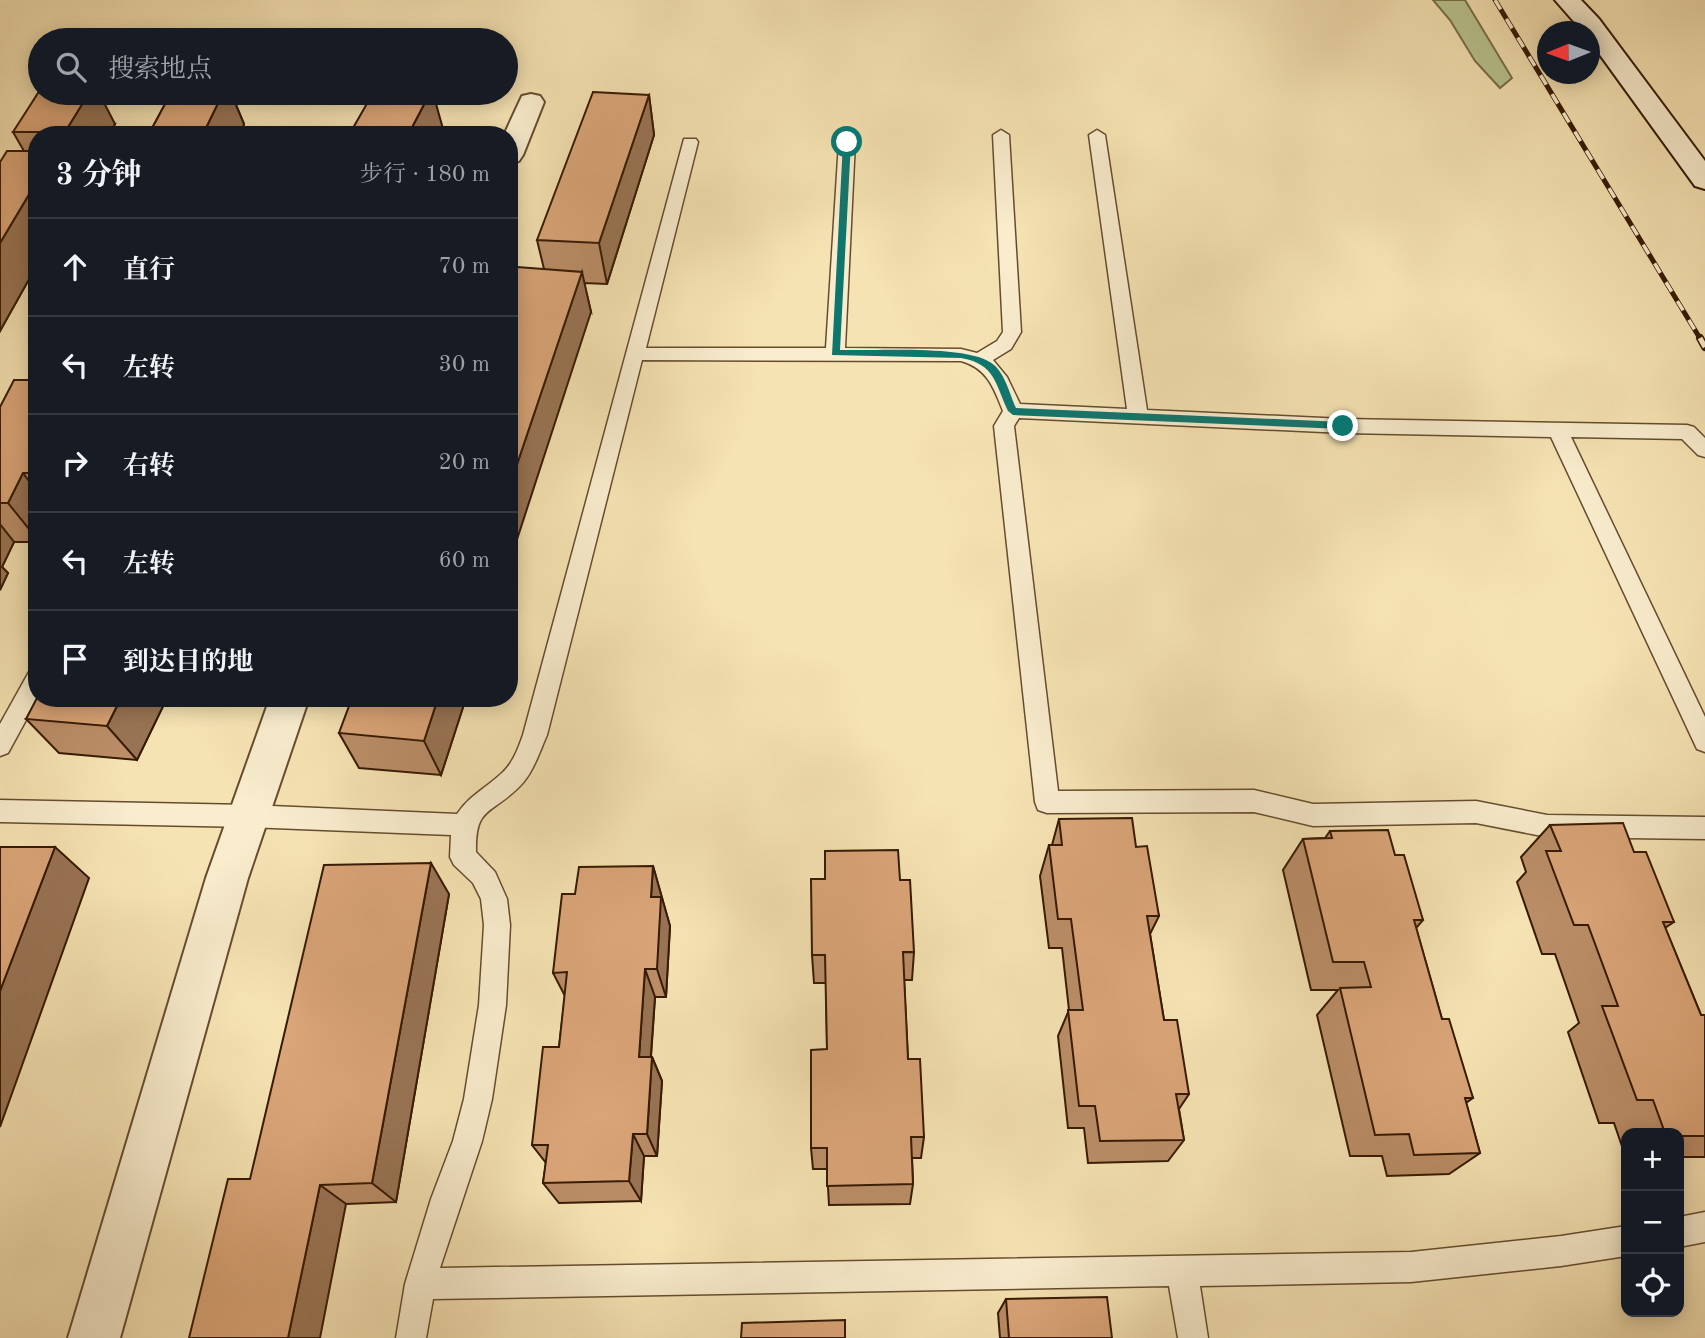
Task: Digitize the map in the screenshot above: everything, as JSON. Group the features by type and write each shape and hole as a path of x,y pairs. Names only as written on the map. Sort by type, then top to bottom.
{"street":[{"path":"1567,0 1590,24 1705,180"},
{"path":"518,133 531,102"},
{"path":"94,1338 227,878 287,707"}],"lane":[{"path":"981,359 1004,345 1012,332 1001,135"},
{"path":"1097,135 1138,418"},
{"path":"411,1338 420,1284 475,1116 498,932 495,899 482,871 463,857 463,825 475,808 511,780 523,764 535,735 690,142"},
{"path":"835,353 847,142"},
{"path":"634,354 961,355 981,359 993,369 1013,411"},
{"path":"1013,411 1138,418 1559,432 1687,432 1705,450"},
{"path":"1013,411 1004,426 1048,802 1254,801 1313,815 1476,812 1547,826 1705,828"},
{"path":"1559,432 1705,742"},
{"path":"0,746 28,695"},
{"path":"0,811 248,816 463,825"},
{"path":"1684,1231 1705,1227"},
{"path":"420,1284 1410,1267 1621,1242"},
{"path":"1182,1271 1193,1338"}],"green space":[{"path":"1433,0 1465,0 1512,78 1500,88 1475,61 1450,20"}],"building":[{"path":"593,92 649,95 599,243 537,240"},
{"path":"30,105 82,105 69,126 28,126 28,132 13,132"},
{"path":"165,105 217,105 207,126 153,126"},
{"path":"366,105 424,105 413,126 354,126"},
{"path":"7,151 28,151 28,196 0,243 0,162"},
{"path":"518,267 582,272 518,461"},
{"path":"14,380 28,380 28,473 23,473 8,503 0,503 0,407"},
{"path":"32,707 116,707 107,726 26,719"},
{"path":"349,707 435,707 424,741 339,733"},
{"path":"1132,818 1136,847 1147,846 1159,916 1147,916 1164,1020 1177,1020 1189,1094 1176,1094 1184,1140 1100,1141 1095,1106 1079,1106 1068,1010 1083,1010 1071,919 1058,919 1049,845 1062,845 1059,819"},
{"path":"1623,823 1634,852 1646,852 1674,922 1663,922 1701,1015 1705,1015 1705,1136 1684,1136 1684,1128 1663,1128 1653,1100 1637,1100 1602,1006 1618,1006 1588,925 1574,925 1546,851 1561,851 1550,825"},
{"path":"1388,830 1395,855 1404,855 1423,920 1414,920 1442,1019 1449,1019 1473,1098 1465,1098 1480,1153 1414,1155 1409,1134 1375,1135 1340,988 1371,987 1364,962 1333,962 1303,839 1332,838 1330,831"},
{"path":"0,847 55,847 0,991"},
{"path":"898,850 900,880 910,880 914,952 903,952 908,1059 920,1059 924,1137 911,1137 913,1184 827,1186 827,1148 811,1148 811,1050 827,1049 825,955 812,955 811,879 825,879 825,851"},
{"path":"431,863 372,1183 320,1185 288,1338 189,1338 228,1179 250,1179 324,865"},
{"path":"653,866 651,897 661,897 657,969 645,969 639,1057 652,1057 647,1134 633,1134 629,1181 543,1183 548,1145 532,1145 543,1047 559,1047 567,972 553,973 562,894 575,894 579,867"},
{"path":"1107,1297 1112,1338 1009,1338 1006,1299"},
{"path":"845,1320 845,1338 741,1338 742,1323"}],"railway":[{"path":"1495,0 1701,340"},
{"path":"1700,338 1705,347"}],"route":[{"path":"847,142 835,353 961,355 981,359 993,369 1013,411 1343,426"}]}
